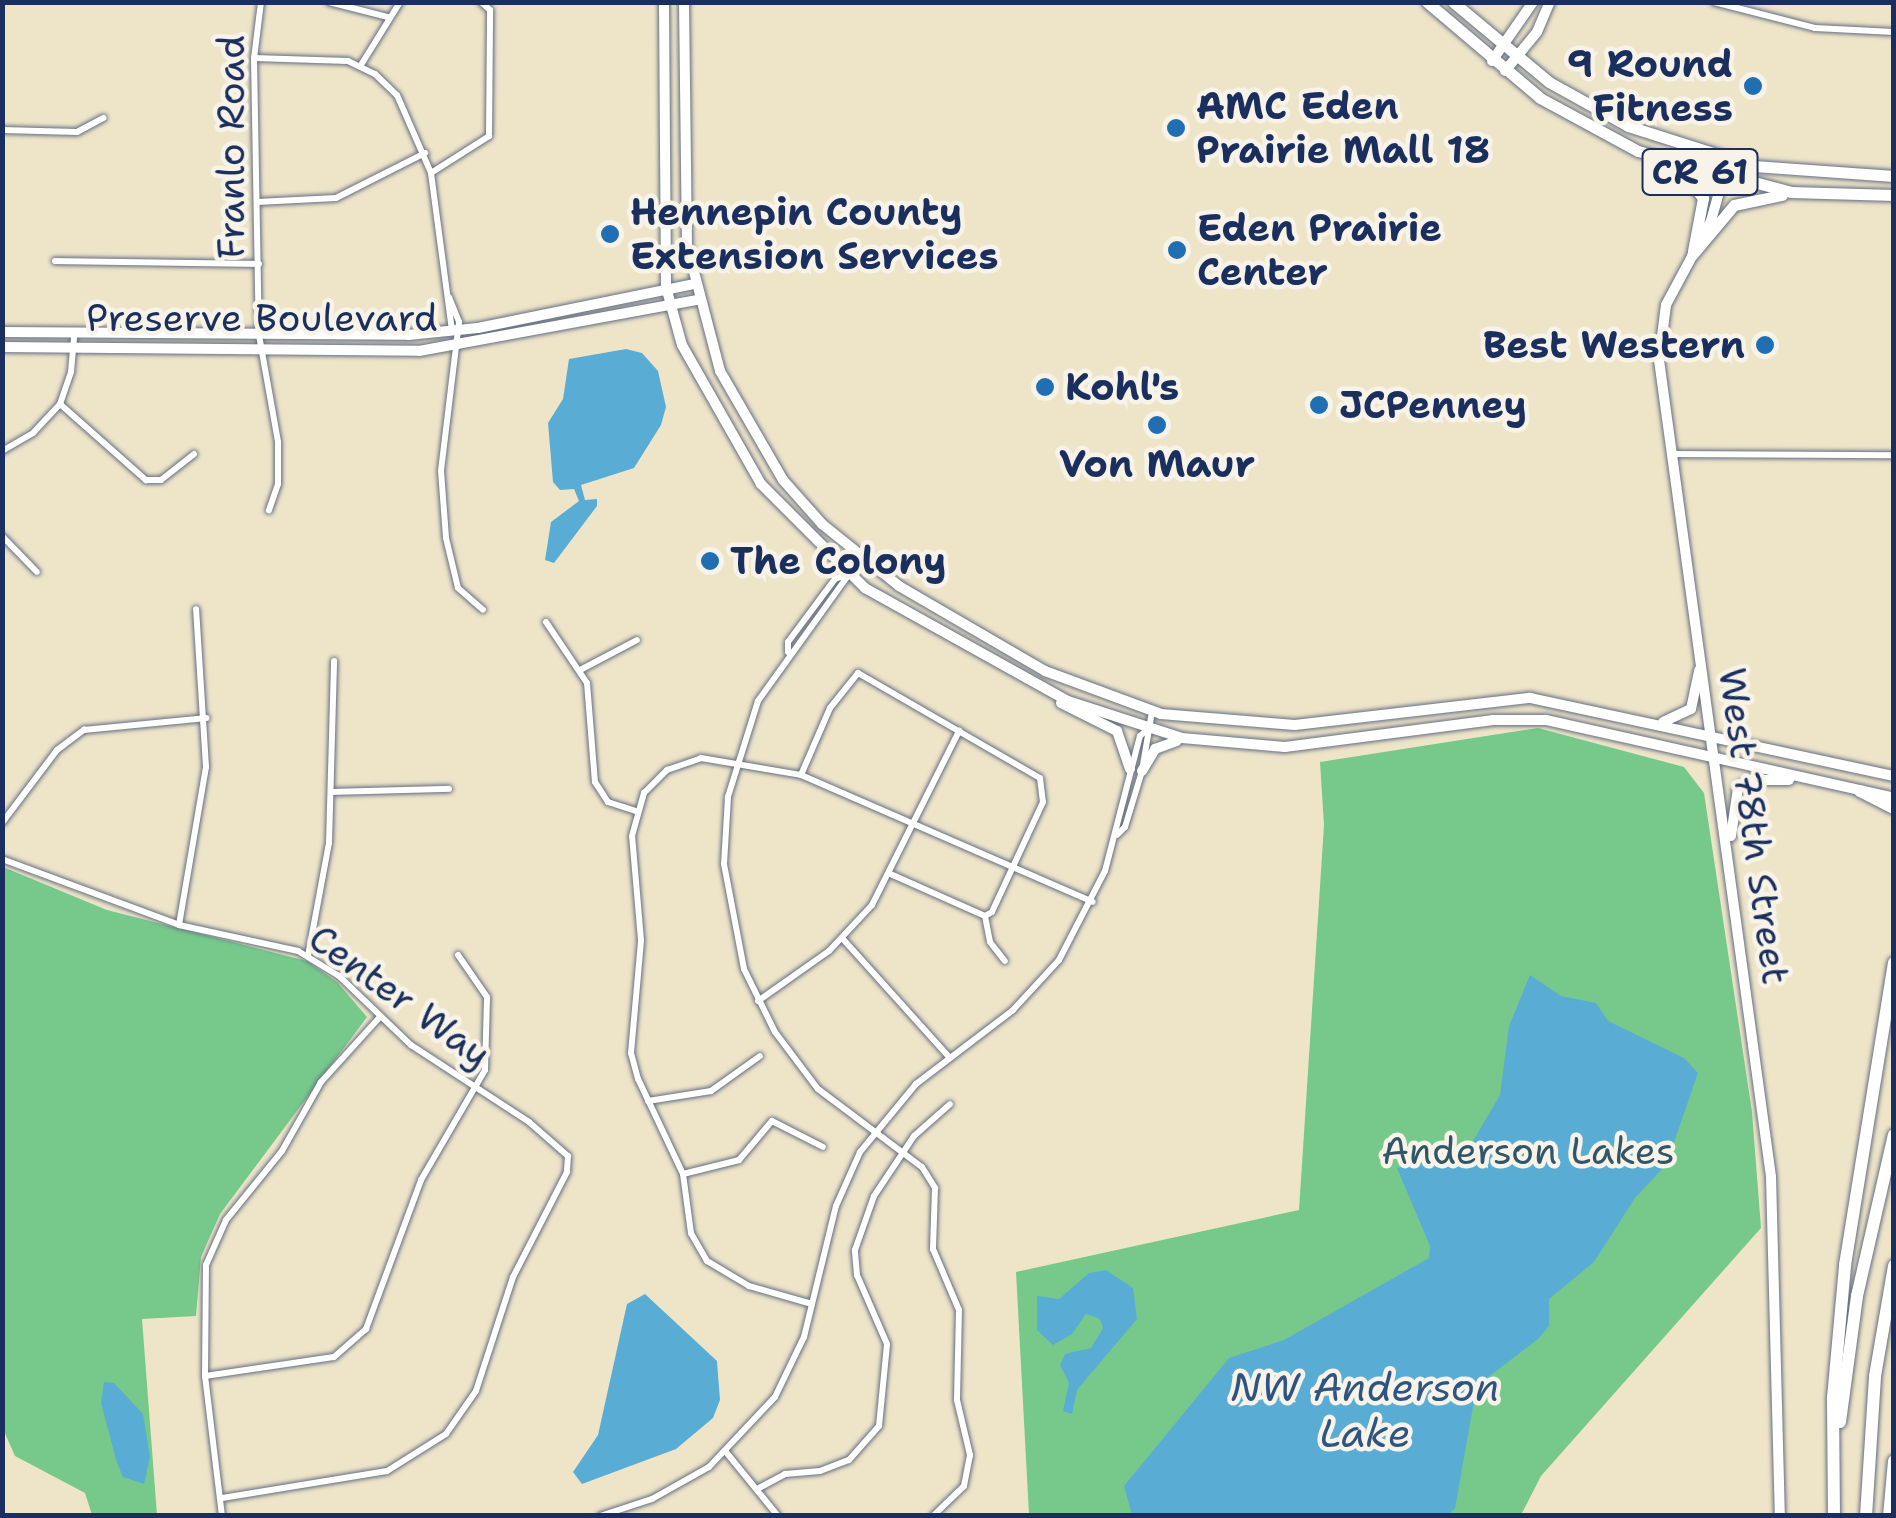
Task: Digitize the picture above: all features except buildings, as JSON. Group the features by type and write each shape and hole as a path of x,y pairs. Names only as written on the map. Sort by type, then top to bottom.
{"highway":[{"path":"1860,791 1894,808"},
{"path":"1834,1509 1833,1398 1845,1265 1894,963"},
{"path":"1834,1509 1848,1348 1894,1135"},
{"path":"1866,1516 1875,1376 1894,1266"},
{"path":"1890,1516 1894,1460"}],"main road":[{"path":"664,2 666,286 696,380 741,454 786,515 848,574 916,620 1117,731 1136,770 1158,747 1194,740"},
{"path":"684,2 697,300 724,379 751,434 783,480 860,558 1046,670 1152,711 1295,726 1514,698 1654,722 1894,776"},
{"name":"CR 61","path":"1427,2 1492,61 1559,110 1638,152 1724,178 1814,194 1894,195"},
{"name":"CR 61","path":"1453,2 1516,59 1628,126 1728,160 1811,174 1894,176"},
{"path":"1492,61 1533,2"},
{"path":"1505,71 1550,2"},
{"path":"1638,152 1700,190 1704,214 1692,255"},
{"name":"West 78th Street","path":"1728,160 1724,178 1660,326 1672,454 1730,862 1773,1209 1780,1516"},
{"path":"1692,255 1740,201 1814,194"},
{"name":"Preserve Boulevard","path":"2,332 259,336 453,331 666,286 694,284"},
{"name":"Preserve Boulevard","path":"2,347 261,352 452,348 697,300"},
{"path":"1654,722 1688,713 1701,664"},
{"path":"1036,685 1147,730 1194,740 1285,747 1526,719 1894,798"},
{"path":"1730,862 1738,788 1751,780 1813,780"}],"street":[{"name":"Franlo Road","path":"261,2 254,58 259,336 278,422 278,484 269,510"},
{"path":"330,2 388,17"},
{"path":"361,66 400,2"},
{"path":"432,173 489,136 490,10 480,2"},
{"path":"1714,2 1815,28 1894,32"},
{"path":"254,58 361,66 397,95 425,154 432,173 450,297 458,322 453,331 441,470 446,538 458,588 483,610"},
{"path":"2,130 77,132 103,118"},
{"path":"258,202 336,198 425,154"},
{"path":"55,261 259,264"},
{"path":"2,451 33,434 60,404 74,334"},
{"path":"60,404 146,480 161,480 194,454"},
{"path":"1672,454 1894,456"},
{"path":"2,536 37,572"},
{"path":"860,558 821,618 788,652 758,701 736,761 725,830 726,882 734,934 758,1001 807,1076 872,1134 922,1168 936,1188 936,1264 962,1325 958,1400 969,1471 956,1499 932,1516"},
{"path":"788,652 788,642 834,580 848,574"},
{"path":"179,925 203,809 206,718 196,610"},
{"path":"546,622 582,670 594,782 608,802 635,811"},
{"path":"582,670 637,640"},
{"path":"308,956 332,792 334,661"},
{"path":"801,775 830,708 855,674 1034,772 1044,786 1043,802 996,908 985,916"},
{"path":"600,1516 682,1485 726,1452 776,1396 812,1304 836,1206 872,1134 950,1058 1037,986 1093,902 1152,711"},
{"path":"2,824 58,750 84,730 206,718"},
{"path":"758,1001 842,938 890,874 959,731"},
{"path":"812,1304 748,1286 706,1261 690,1233 684,1174 648,1102 631,1052 640,940 635,811 667,770 701,758 736,761 801,775 1093,902"},
{"path":"332,792 448,790"},
{"name":"Center Way","path":"2,859 179,925 266,939 308,956 379,1018 550,1138 570,1165 513,1277 476,1391 446,1434 387,1472 222,1498"},
{"path":"890,874 985,916"},
{"path":"985,916 990,942 1005,961"},
{"path":"842,938 950,1058"},
{"path":"205,1376 320,1360 358,1339 421,1180 485,1070 487,997 458,955"},
{"path":"222,1516 205,1376 203,1286 213,1243 282,1151 329,1072 379,1018"},
{"path":"648,1102 711,1091 760,1056"},
{"path":"759,1488 784,1474 849,1460 879,1426 887,1344 856,1275 855,1250 866,1212 901,1154 950,1104"},
{"path":"684,1174 739,1160 772,1122 823,1147"},
{"path":"726,1452 778,1516"}],"green space":[{"name":"Anderson Lakes","path":"1538,728 1684,767 1704,793 1752,1112 1761,1228 1541,1476 1521,1515 1029,1515 1016,1272 1299,1210 1324,825 1320,762"},
{"path":"3,867 107,910 307,961 337,982 367,1017 220,1214 201,1257 196,1316 142,1319 157,1515 92,1515 85,1493 15,1456 3,1429"}],"water":[{"path":"626,349 642,353 658,371 666,407 661,425 634,468 581,485 585,500 597,499 597,506 554,563 545,560 551,522 579,501 574,489 560,490 553,482 548,423 563,399 569,359"},
{"name":"NW Anderson Lake","path":"1530,975 1561,996 1596,1003 1608,1021 1684,1058 1698,1073 1666,1165 1635,1198 1594,1262 1549,1299 1549,1326 1487,1378 1475,1396 1455,1508 1447,1516 1132,1515 1124,1486 1229,1358 1284,1340 1429,1258 1430,1246 1397,1168 1437,1160 1473,1141 1500,1095 1509,1026"},
{"path":"1106,1270 1133,1288 1137,1319 1077,1390 1072,1414 1063,1411 1069,1383 1060,1365 1065,1354 1091,1348 1103,1328 1100,1319 1086,1314 1072,1334 1053,1345 1037,1330 1037,1296 1059,1299 1089,1273"},
{"path":"645,1294 717,1361 720,1400 713,1418 676,1449 582,1484 573,1472 598,1435 627,1304"},
{"path":"104,1382 114,1383 143,1414 150,1457 144,1484 123,1477 117,1463 101,1403"}],"place":[{"name":"9 Round Fitness","path":"1753,86"},
{"name":"AMC Eden Prairie Mall 18","path":"1176,128"},
{"name":"Hennepin County Extension Services","path":"610,234"},
{"name":"Eden Prairie Center","path":"1177,250"},
{"name":"Best Western","path":"1765,345"},
{"name":"Kohl's","path":"1045,387"},
{"name":"JCPenney","path":"1319,405"},
{"name":"Von Maur","path":"1157,425"},
{"name":"The Colony","path":"710,561"}]}
